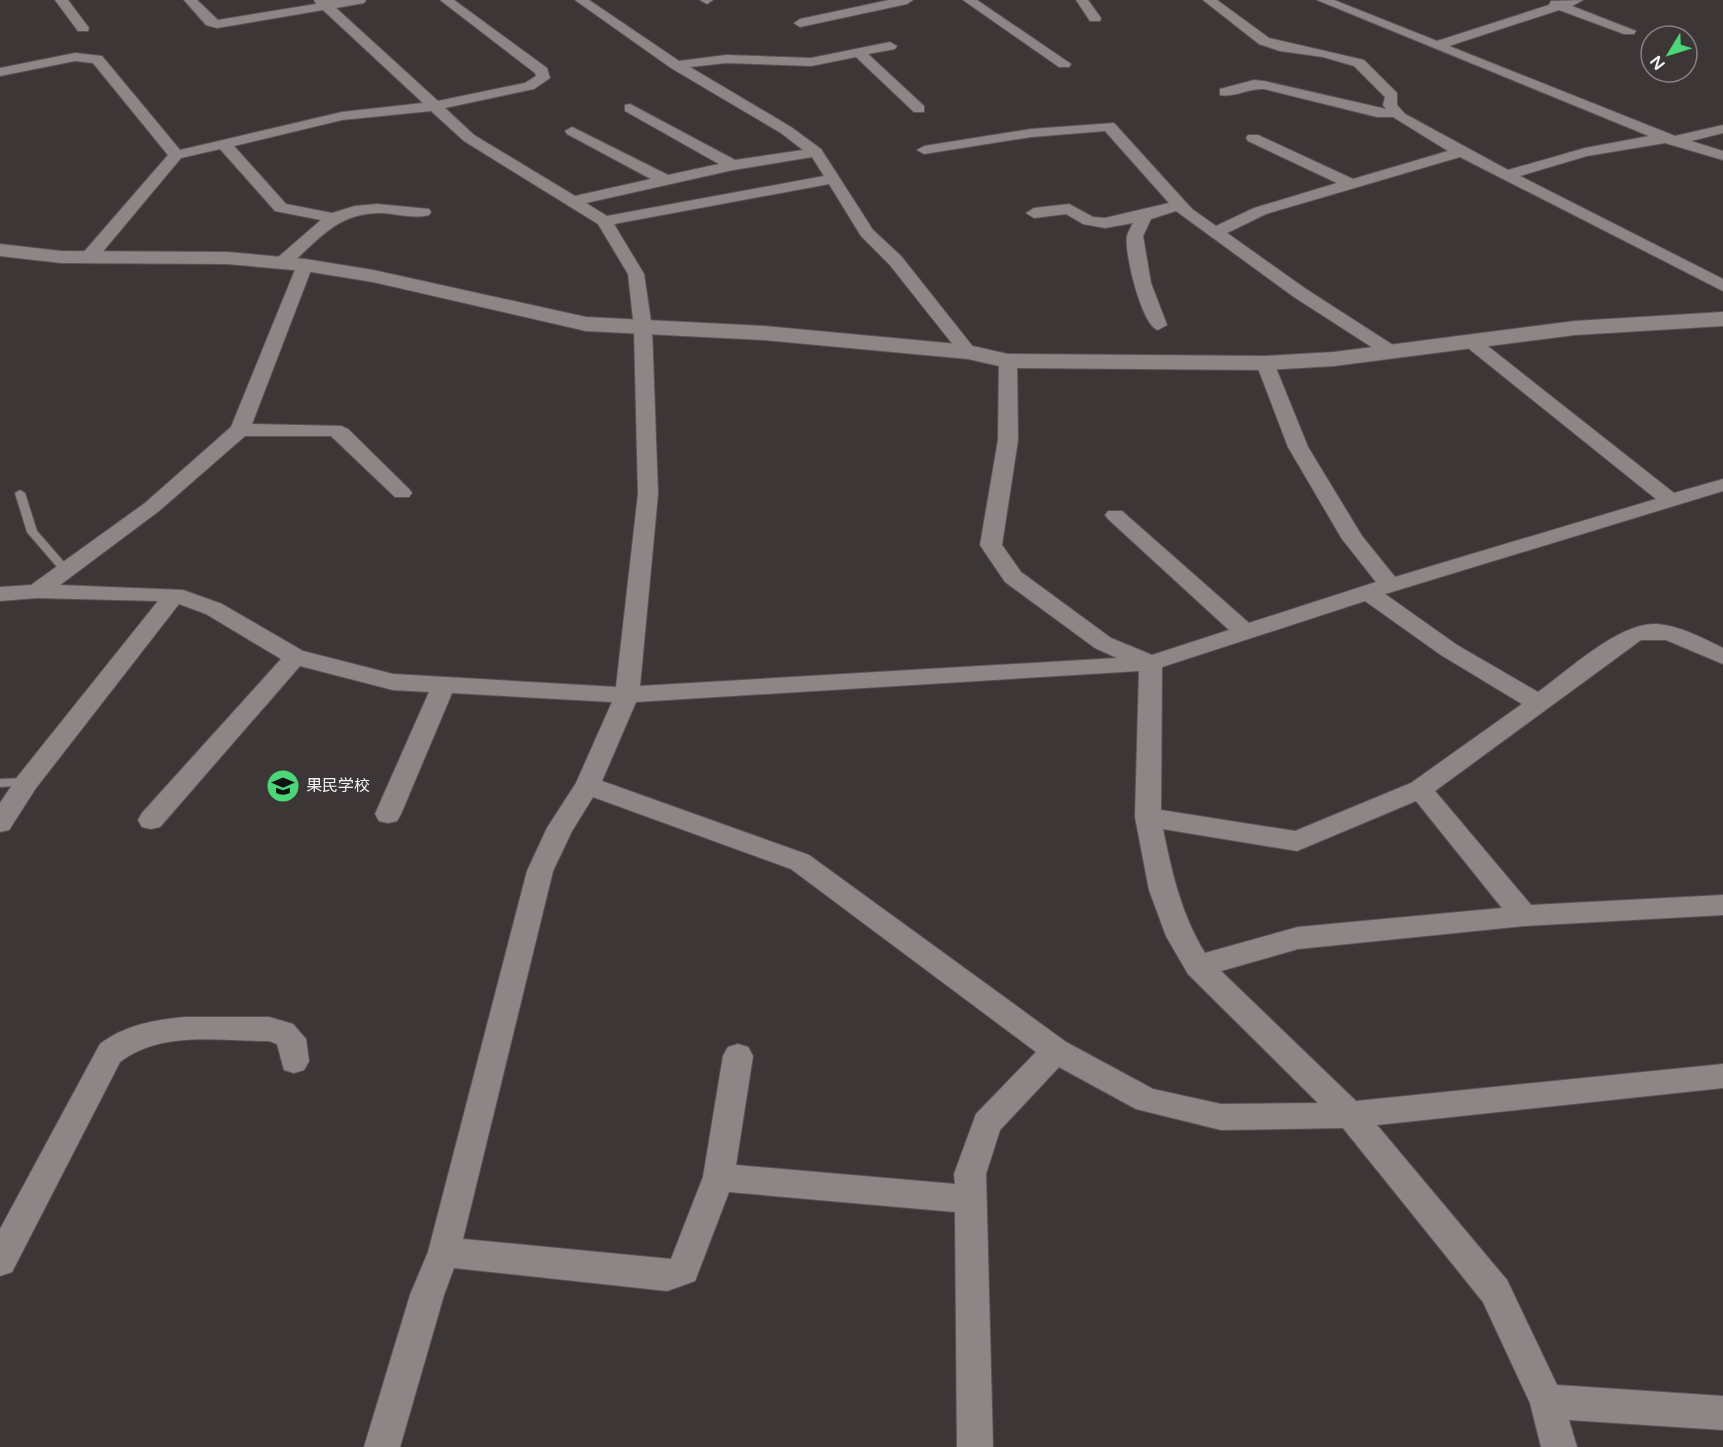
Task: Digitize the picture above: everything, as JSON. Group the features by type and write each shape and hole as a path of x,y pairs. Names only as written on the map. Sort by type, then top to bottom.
{"street":[{"path":"61,0 83,28"},
{"path":"190,0 211,22 217,24 324,3 360,0"},
{"path":"89,257 176,155 342,116 436,106 529,86 543,78 542,71 446,0"},
{"path":"581,0 676,65 786,130 816,152 867,233 895,260 968,352"},
{"path":"800,23 907,0"},
{"path":"969,0 1064,64"},
{"path":"1082,0 1095,18"},
{"path":"1209,0 1264,40 1280,47 1324,53 1359,63 1392,96 1390,105 1395,113 1461,152 1723,286"},
{"path":"1323,0 1670,139 1723,156"},
{"path":"1545,0 1629,31"},
{"path":"1438,45 1576,0"},
{"path":"324,3 469,138 604,221 636,274 643,328 648,494 627,695 588,785 560,828 540,871 444,1252 427,1295 382,1447"},
{"path":"831,4 846,13"},
{"path":"676,65 726,59 811,62 890,46"},
{"path":"859,53 919,109"},
{"path":"0,72 75,57 97,59 176,155"},
{"path":"1225,93 1254,84 1264,85 1377,113 1395,113"},
{"path":"630,108 733,165"},
{"path":"924,150 1031,133 1109,126 1179,204 1215,233 1300,294 1390,351"},
{"path":"1509,175 1585,152 1723,129"},
{"path":"572,131 665,180"},
{"path":"1253,138 1353,185"},
{"path":"224,144 281,208 333,218"},
{"path":"574,201 733,165 816,152"},
{"path":"1215,233 1260,211 1461,152"},
{"path":"604,221 833,179"},
{"path":"1034,213 1069,209 1089,221 1105,223 1144,216 1179,204"},
{"path":"282,263 333,218 367,207 423,212"},
{"path":"1144,216 1135,236 1142,283 1158,325"},
{"path":"0,250 61,257 227,258 305,265 384,279 586,324 764,333 968,352 1008,361 1265,363 1390,351 1575,328 1723,319"},
{"path":"37,591 67,572 152,507 240,430 305,265"},
{"path":"1469,340 1670,500"},
{"path":"1008,361 1008,440 992,545 1013,577 1103,643 1151,663"},
{"path":"1265,363 1298,447 1353,539 1390,585"},
{"path":"240,430 322,428 334,430 341,434 402,493"},
{"path":"0,594 37,591 175,595 214,609 294,657 393,682 627,695 1151,663 1390,585 1723,484"},
{"path":"1115,515 1245,632"},
{"path":"1369,593 1449,650 1540,704"},
{"path":"0,823 27,782 175,595"},
{"path":"1148,817 1297,841 1420,789 1633,635 1648,630 1666,631 1723,657"},
{"path":"151,820 294,657"},
{"path":"1151,663 1148,817 1162,890 1180,936 1198,966 1350,1115 1434,1214 1495,1291 1547,1401 1559,1447"},
{"path":"388,814 444,685"},
{"path":"588,785 800,862 1056,1051 1147,1100 1221,1117 1350,1115 1723,1076"},
{"path":"1420,789 1524,916"},
{"path":"1198,966 1298,938 1524,916 1723,905"},
{"path":"0,1261 110,1053 117,1045 136,1035 165,1031 269,1029 283,1032 291,1039 294,1061"},
{"path":"975,1447 970,1174 987,1123 1056,1051"},
{"path":"444,1252 667,1276 683,1270 719,1177 738,1056"},
{"path":"719,1177 970,1199"},
{"path":"1547,1401 1723,1413"}],"lane":[{"path":"20,493 32,532 67,572"},
{"path":"0,783 27,782"}],"place":[{"name":"果民学校","path":"283,786"}]}
